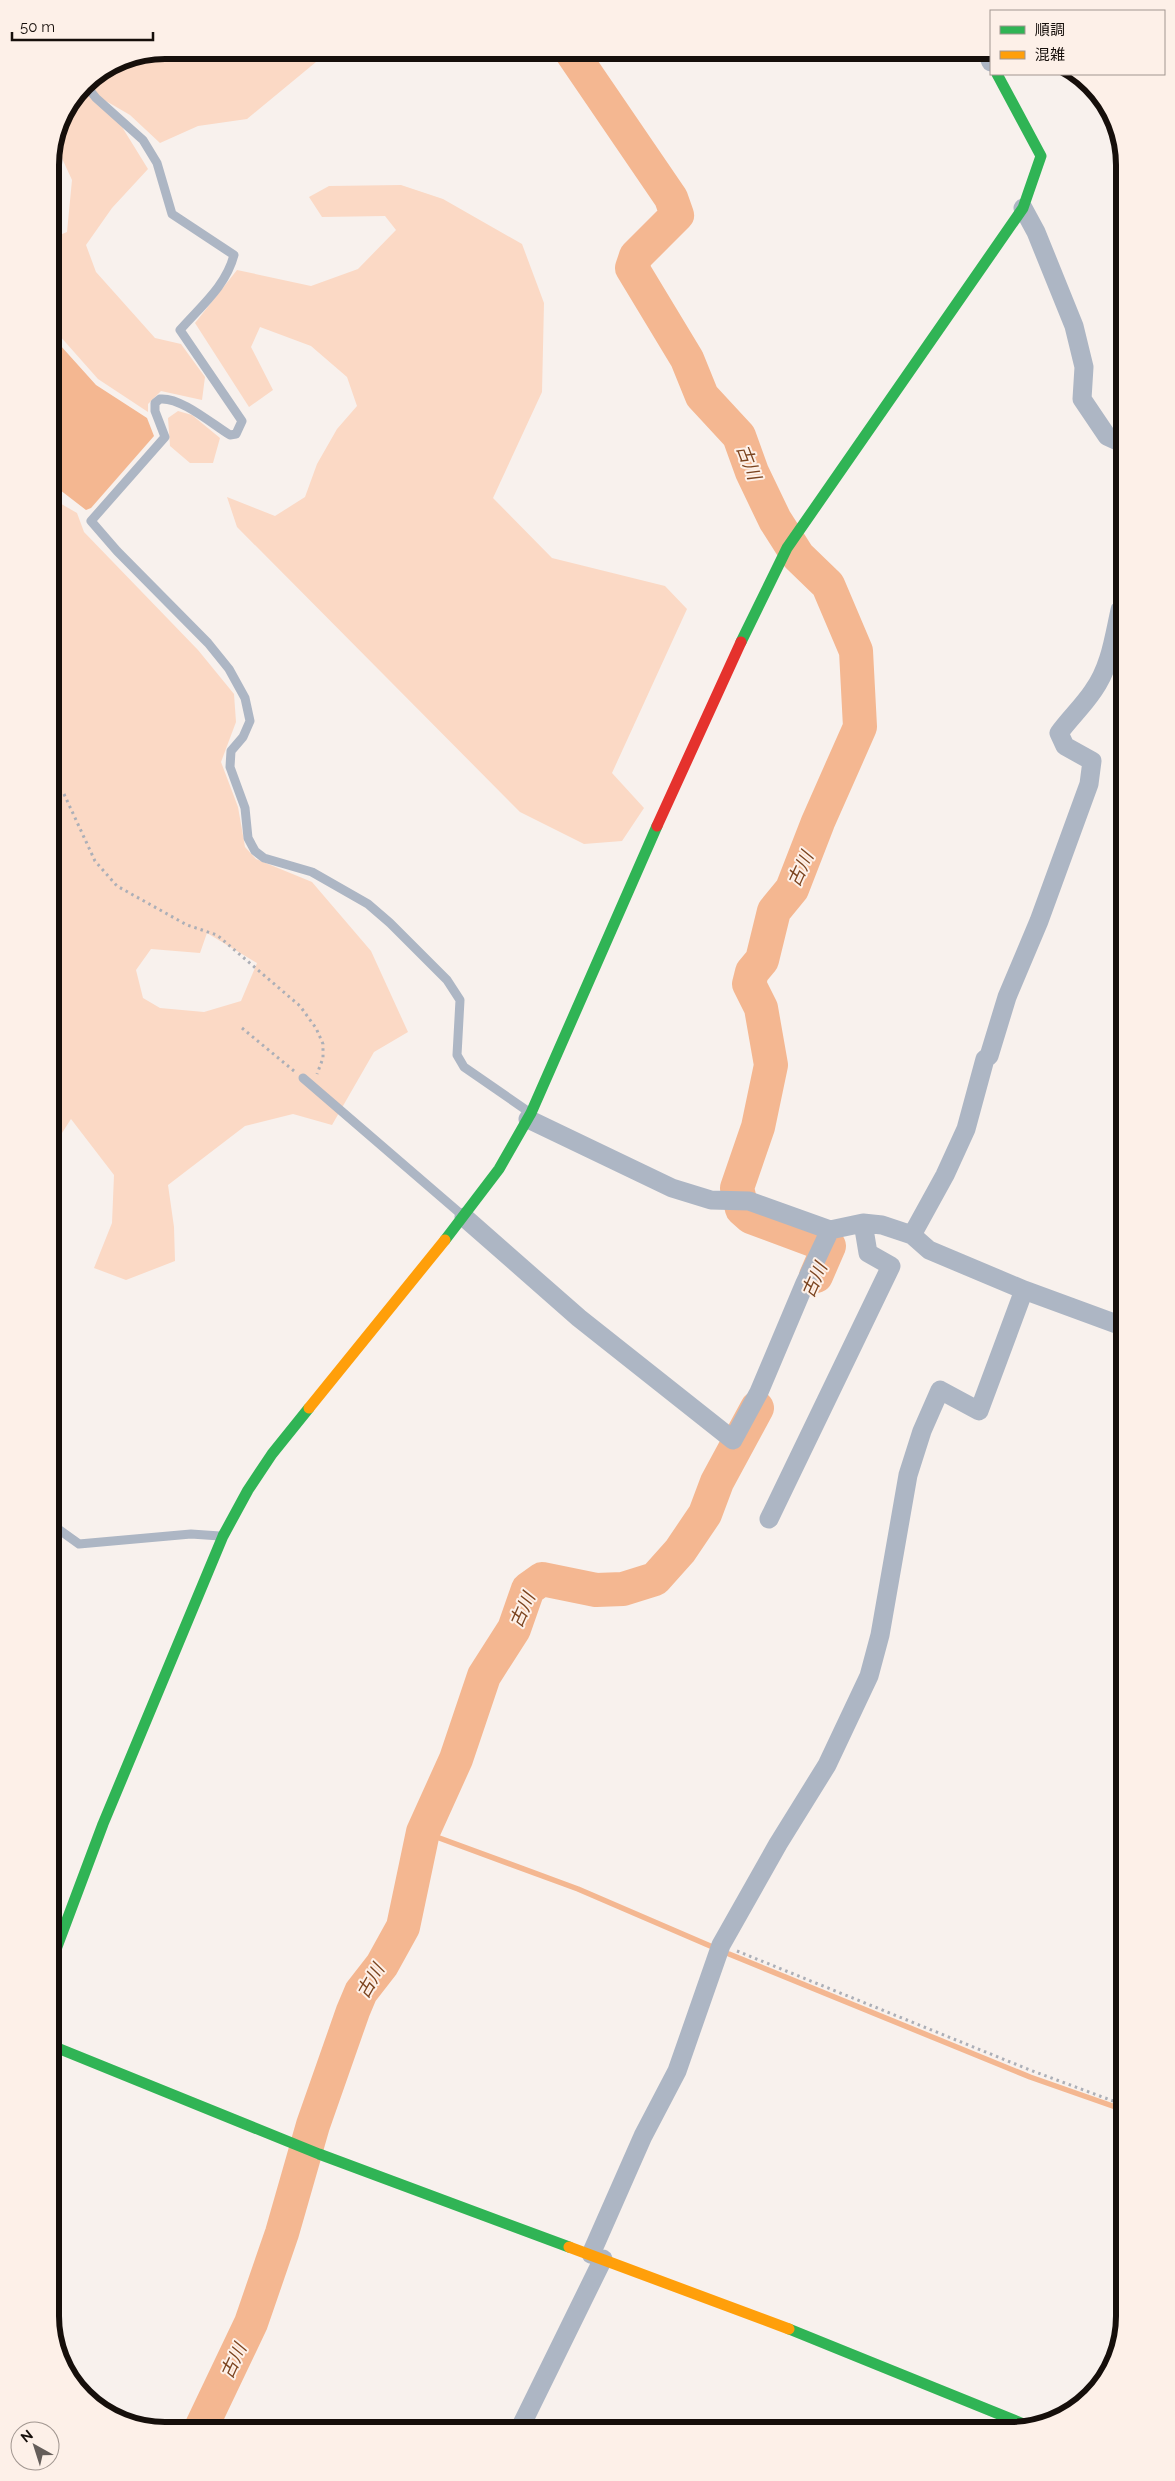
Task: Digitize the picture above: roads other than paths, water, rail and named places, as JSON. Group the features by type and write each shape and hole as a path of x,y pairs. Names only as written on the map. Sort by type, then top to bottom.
{"street":[{"path":"59,1941 103,1824 223,1536 248,1490 272,1454 464,1217 499,1169 530,1116 617,914 763,594 794,535 1023,208 1041,156 997,75"},
{"path":"1023,208 1036,232 1074,326 1084,367 1082,398 1107,436 1116,440"},
{"path":"912,1235 945,1175 966,1129 985,1059 989,1056 1007,997 1039,921 1089,784 1092,761 1065,746 1059,733 1093,691 1101,677 1110,653 1116,627"},
{"path":"530,1116 672,1188 711,1200 741,1201 826,1240"},
{"path":"464,1217 473,1222 579,1318 733,1440 759,1392 826,1240 863,1223 882,1225 912,1235 929,1250 1024,1290 1116,1324"},
{"path":"769,1519 891,1266 868,1253 863,1223"},
{"path":"523,2422 597,2257 643,2136 677,2071 721,1945 778,1844 827,1765 869,1676 880,1635 908,1475 922,1431 940,1390 979,1411 1024,1290"},
{"path":"59,2049 319,2154 779,2325 1017,2421"}],"lane":[{"path":"90,90 143,140 157,163 172,214 234,255 230,271 217,289 180,330 242,421 240,429 236,434 230,435 184,405 166,398 160,399 155,403 155,411 165,437 91,521 117,552 208,643 229,669 245,698 250,721 243,737 231,751 230,767 245,808 248,838 255,851 264,858 312,872 368,904 390,923 447,980 460,1000 457,1055 464,1067 530,1116"},
{"path":"302,1078 464,1217"},
{"path":"59,1530 79,1544 191,1534 223,1536"}],"waterway":[{"name":"古川","path":"576,59 671,198 677,215 636,256 632,268 687,359 702,396 739,436 752,472 775,520 798,556 828,585 856,651 860,727 818,822 792,889 774,911 762,960 752,972 749,984 761,1008 771,1065 758,1127 737,1188 742,1209 751,1217 829,1246 816,1276"},
{"name":"古川","path":"204,2422 251,2323 282,2233 313,2125 353,2011 361,1992 382,1965 403,1927 423,1832 456,1759 484,1676 514,1629 528,1589 542,1579 596,1590 623,1589 655,1579 680,1551 705,1514 717,1482 757,1408"},
{"path":"423,1832 578,1889 715,1948"},
{"path":"729,1954 1030,2077 1116,2107"},
{"path":"207,2416 224,2422"}]}
